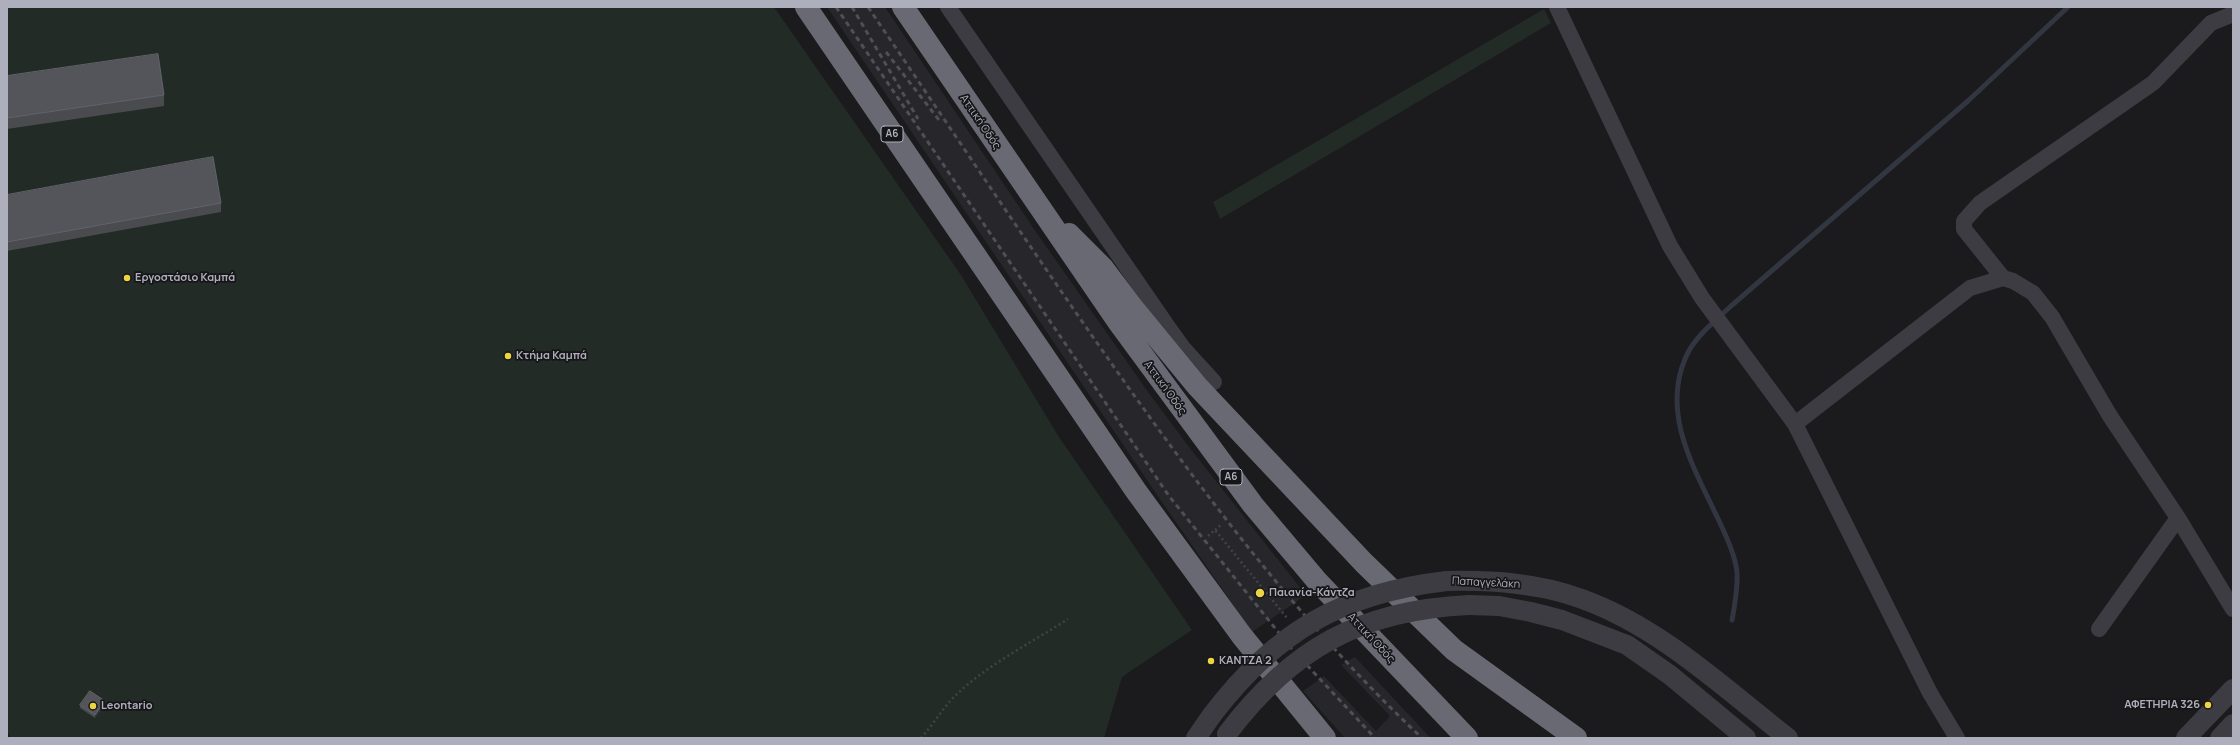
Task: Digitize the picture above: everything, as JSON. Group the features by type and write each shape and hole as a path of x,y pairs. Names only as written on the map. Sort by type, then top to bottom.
{"highway":[{"name":"Α6","path":"806,7 1136,491 1242,636 1325,738"},
{"name":"Αττική Οδός","path":"903,7 1026,190 1176,403 1253,505 1317,581 1467,738"},
{"path":"1026,190 1102,268 1146,325 1197,386 1374,574 1454,650 1576,738"},
{"path":"1242,636 1310,738"}],"street":[{"path":"948,7 1168,327 1183,348 1214,382"},
{"path":"1557,7 1670,246 1702,298 1795,424 1930,693 1957,738"},
{"path":"2003,278 1964,229 1964,221 1980,203 2153,83 2211,23 2233,14"},
{"path":"1795,424 1970,288 2003,278 2013,281 2033,293 2052,317 2110,416 2178,518 2233,609"},
{"path":"2099,629 2178,518"},
{"name":"Παπαγγελάκη","path":"1196,738 1212,715 1248,672 1297,631 1334,610 1373,595 1405,587 1447,581 1499,582 1543,588 1582,598 1613,612 1644,629 1677,652 1788,738"},
{"name":"Παπαγγελάκη","path":"1226,736 1268,685 1290,667 1336,636 1375,620 1406,611 1437,606 1469,604 1499,606 1562,620 1627,645 1670,675 1746,738"},
{"path":"2186,738 2233,689"},
{"path":"2220,738 2233,724"}],"path":[{"path":"1208,536 1222,524"},
{"path":"1215,530 1297,631"},
{"path":"922,738 953,699 964,689 1005,659 1068,619"}],"shaded area":[{"name":"Kτήμα Καμπά","path":"7,7 774,7 961,275 1059,437 1192,630 1122,677 1104,738 10,738 7,730"},
{"path":"827,7 885,7 1034,229 1146,389 1189,447 1306,595 1252,632 1155,492"},
{"path":"1544,9 1551,23 1220,219 1213,202"},
{"path":"1355,657 1431,738 1345,738 1303,691 1324,676 1376,731 1390,716 1341,665"}],"building":[{"path":"158,54 164,95 7,118 7,76"},
{"path":"213,157 221,203 7,242 7,195"},
{"name":"Leontario","path":"90,691 105,701 95,715 80,705"}],"waterway":[{"path":"1732,620 1737,584 1737,572 1734,559 1725,535 1692,464 1684,443 1679,423 1677,402 1679,381 1685,359 1689,351 1705,330 1731,306 1969,100 2068,7"}],"railway":[{"path":"836,7 1169,496 1291,648 1375,738"},
{"path":"852,7 918,119"},
{"path":"868,7 1126,384 1194,477 1229,523 1302,612 1380,697 1422,738"},
{"path":"886,52 939,120"}],"place":[{"name":"Εργοστάσιο Καμπά","path":"127,278"},
{"name":"Kτήμα Καμπά","path":"508,356"},
{"name":"Παιανία-Κάντζα","path":"1260,593"},
{"name":"ΚΑΝΤΖΑ 2","path":"1211,661"},
{"name":"ΑΦΕΤΗΡΙΑ 326","path":"2208,705"},
{"name":"Leontario","path":"93,706"}]}
